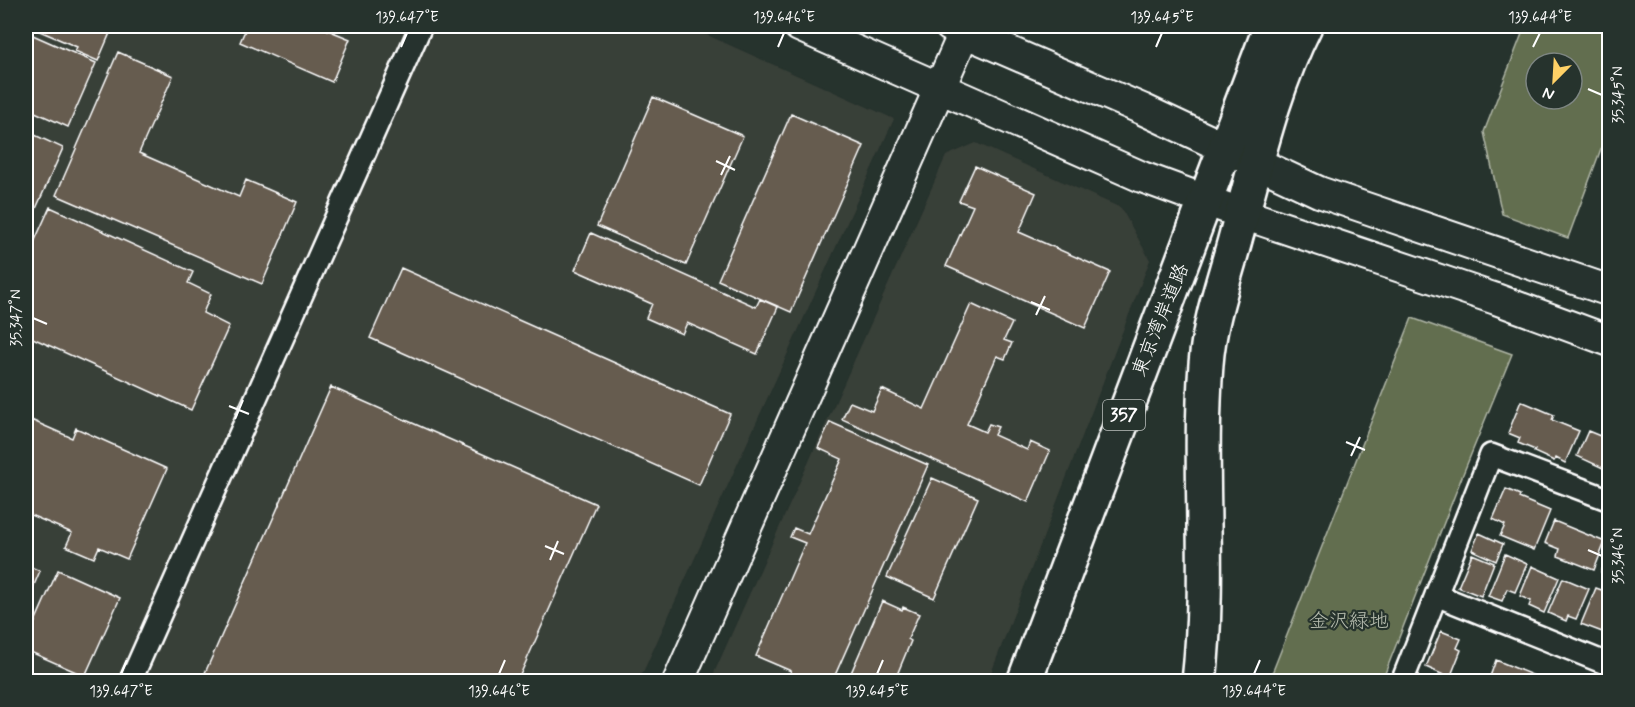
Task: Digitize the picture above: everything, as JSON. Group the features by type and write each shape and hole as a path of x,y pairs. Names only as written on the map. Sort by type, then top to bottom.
{"highway":[{"name":"東京湾岸道路","path":"1024,681 1207,201 1271,26"},
{"path":"1199,681 1205,594 1203,472 1206,363 1218,304 1275,100 1305,26"}],"street":[{"path":"130,681 421,26"},
{"path":"798,26 1111,165 1243,214 1452,284 1610,341"},
{"path":"678,681 940,89 963,27 1319,192 1610,291"},
{"path":"1402,681 1491,455 1610,500"},
{"path":"1436,596 1610,665"}],"shaded area":[{"path":"26,26 687,26 894,119 639,681 26,681"},
{"path":"976,143 1121,208 1150,260 988,681 710,682 946,156"}],"green space":[{"path":"1525,26 1609,26 1609,127 1568,238 1502,214 1484,132"},
{"name":"金沢緑地","path":"1412,318 1512,354 1382,681 1269,681"}],"building":[{"path":"28,26 113,26 98,61 75,51 77,47"},
{"path":"247,26 330,26 328,30 350,39 332,82 240,42"},
{"path":"26,32 96,63 68,127 26,108"},
{"path":"118,52 173,76 139,153 239,197 246,180 297,202 262,284 56,195"},
{"path":"653,97 743,136 686,265 597,226"},
{"path":"791,114 864,146 791,312 718,280"},
{"path":"26,131 63,148 26,231"},
{"path":"975,166 1036,193 1019,232 1110,272 1085,328 946,266 973,206 959,201"},
{"path":"50,207 193,272 188,283 211,294 203,313 229,326 191,410 26,335 26,260"},
{"path":"591,233 756,307 760,299 778,307 757,354 687,323 682,334 646,318 652,304 575,270"},
{"path":"401,268 730,414 699,485 370,338"},
{"path":"971,304 1012,323 1004,340 1012,343 1005,359 997,356 967,424 985,432 989,424 998,427 994,435 1027,450 1030,442 1050,451 1028,502 842,419 850,402 872,411 882,389 924,409"},
{"path":"331,387 596,504 517,682 201,682"},
{"path":"1521,401 1554,415 1552,420 1579,431 1565,463 1534,452 1535,450 1518,443 1520,438 1508,433"},
{"path":"31,420 72,438 76,428 167,469 127,559 99,547 94,558 66,546 72,533 26,513 26,432"},
{"path":"830,422 928,465 832,682 787,682 791,671 756,656 805,543 790,537 794,528 808,534 842,459 818,448"},
{"path":"1588,431 1610,440 1610,454 1603,468 1577,456"},
{"path":"932,478 978,498 934,598 887,577"},
{"path":"1506,489 1520,495 1519,498 1550,511 1534,550 1500,536 1505,525 1493,519"},
{"path":"1554,521 1605,542 1594,570 1558,556 1560,549 1545,543"},
{"path":"1479,533 1503,544 1496,561 1472,550"},
{"path":"1610,552 1610,576 1601,572"},
{"path":"1472,554 1494,563 1481,596 1458,587"},
{"path":"1505,554 1527,564 1515,592 1507,589 1502,601 1488,596"},
{"path":"26,565 40,571 26,604"},
{"path":"1532,566 1559,578 1544,613 1529,606 1531,601 1520,596"},
{"path":"58,570 120,598 85,676 26,650 26,642"},
{"path":"1563,578 1589,589 1576,619 1568,616 1566,621 1548,613"},
{"path":"1596,588 1610,593 1610,621 1605,633 1581,624"},
{"path":"882,601 902,610 903,607 919,614 908,639 911,641 894,682 869,682 851,673"},
{"path":"1441,631 1461,639 1457,648 1461,650 1450,678 1426,667"},
{"path":"1496,660 1549,682 1488,682"}]}
